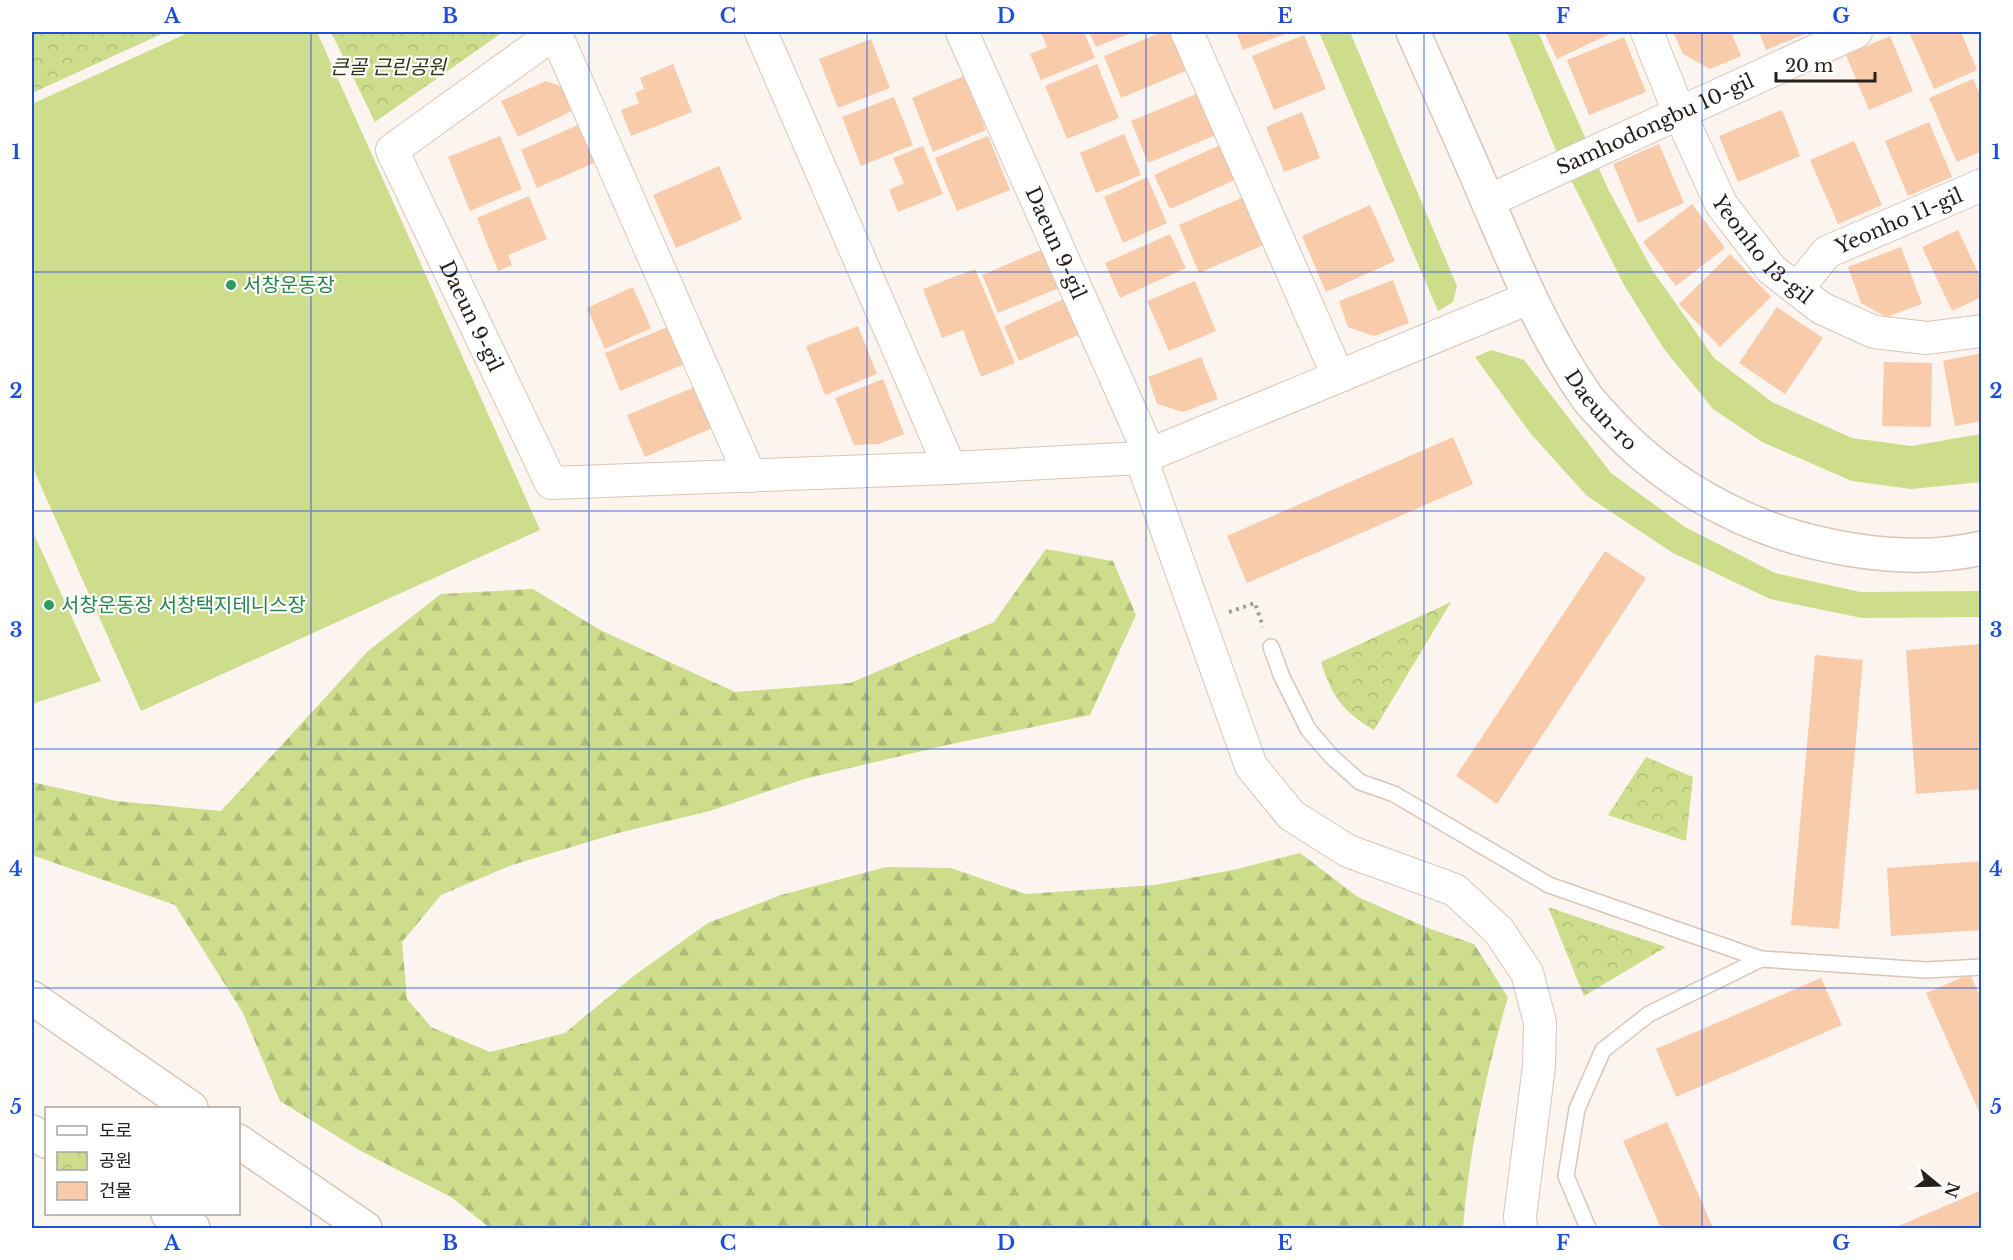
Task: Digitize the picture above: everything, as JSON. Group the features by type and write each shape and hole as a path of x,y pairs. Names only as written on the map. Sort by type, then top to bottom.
{"main road":[{"name":"Daeun-ro","path":"1413,32 1529,298 1587,398 1623,437 1672,478 1734,515 1780,533 1819,544 1877,554 1952,554 1982,548"},
{"path":"32,998 190,1107"},
{"path":"32,1132 45,1140"},
{"path":"240,1142 364,1228"},
{"path":"170,1215 193,1228"}],"street":[{"name":"Daeun 9-gil","path":"750,476 555,32 393,150 551,483 750,476 950,468 1145,456 1529,298"},
{"path":"761,32 950,468"},
{"name":"Daeun 9-gil","path":"962,32 1145,456"},
{"path":"1187,32 1338,376"},
{"name":"Yeonho 13-gil","path":"1647,32 1679,112 1721,204 1771,269 1821,308 1874,332 1927,338 1982,330"},
{"name":"Samhodongbu 10-gil","path":"1488,201 1856,32"},
{"name":"Yeonho 11-gil","path":"1797,290 1827,252 1982,185"},
{"path":"1145,456 1199,623 1251,766 1291,815 1348,851 1455,890 1499,932 1527,974 1540,1022 1539,1066 1520,1216 1521,1228"}],"lane":[{"path":"1271,647 1282,677 1308,729 1332,757 1360,782 1394,794 1549,885 1761,959 1926,970 1982,967"},
{"path":"1588,1228 1566,1176 1577,1109 1603,1050 1649,1014 1761,959"}],"path":[{"path":"1199,623 1255,603 1271,647"}],"green space":[{"path":"32,32 166,32 32,93"},
{"name":"서창운동장","path":"190,32 317,32 540,530 141,711 32,466 32,104"},
{"name":"큰골 근린공원","path":"331,32 503,32 375,122"},
{"path":"1319,32 1350,32 1457,286 1453,302 1438,311"},
{"path":"1507,32 1538,32 1609,191 1653,271 1714,358 1772,402 1852,438 1911,446 1981,434 1981,482 1911,489 1852,481 1762,442 1713,409 1664,349 1624,285 1555,148"},
{"path":"1492,350 1524,360 1611,473 1685,527 1775,573 1860,592 1981,591 1981,617 1862,618 1770,599 1673,553 1587,496 1531,434 1475,357"},
{"name":"서창운동장 서창택지테니스장","path":"32,530 101,681 32,704"},
{"path":"1046,549 1113,561 1136,615 1090,715 947,745 804,779 710,811 618,833 512,865 441,895 402,942 407,999 431,1027 490,1052 565,1033 635,975 708,923 781,895 886,867 951,868 1026,894 1155,885 1237,869 1300,853 1358,897 1428,928 1474,944 1508,997 1480,1112 1469,1170 1463,1228 490,1228 451,1197 359,1150 280,1101 243,1013 175,905 32,855 32,782 116,801 221,811 368,651 441,594 533,589 600,630 735,692 850,683 994,622"},
{"path":"1451,602 1374,730 1354,717 1334,694 1321,662"},
{"path":"1646,757 1693,777 1686,841 1608,815"},
{"path":"1548,907 1666,947 1584,996"}],"building":[{"path":"1041,32 1084,32 1095,58 1041,80 1030,54 1047,47"},
{"path":"1089,32 1133,32 1096,47"},
{"path":"1162,32 1172,32 1188,70 1121,98 1104,56"},
{"path":"1236,32 1290,32 1243,50"},
{"path":"1544,32 1614,32 1557,59"},
{"path":"1673,32 1731,32 1741,56 1710,69 1683,54"},
{"path":"1759,32 1806,32 1807,33 1766,50"},
{"path":"1909,32 1961,32 1977,70 1934,89"},
{"path":"1304,35 1326,89 1274,110 1252,56"},
{"path":"1890,36 1913,91 1869,110 1846,55"},
{"path":"1624,37 1646,92 1589,115 1567,60"},
{"path":"871,39 890,88 838,108 819,59"},
{"path":"673,64 692,112 631,136 621,110 639,103 635,93 644,89 640,78"},
{"path":"1097,64 1119,118 1067,139 1045,86"},
{"path":"964,76 986,130 933,152 912,98"},
{"path":"1973,79 1982,99 1982,151 1957,162 1929,98"},
{"path":"546,81 563,87 574,110 518,137 501,101"},
{"path":"1199,93 1216,135 1148,163 1131,121"},
{"path":"894,97 913,145 861,166 842,117"},
{"path":"1782,110 1800,156 1738,182 1719,136"},
{"path":"1302,112 1320,158 1284,172 1266,127"},
{"path":"1929,122 1952,177 1908,196 1885,141"},
{"path":"578,125 594,163 537,188 521,150"},
{"path":"1124,134 1141,175 1096,193 1080,153"},
{"path":"500,136 522,189 470,211 448,157"},
{"path":"988,136 1010,190 957,211 935,158"},
{"path":"1854,141 1882,205 1838,224 1810,160"},
{"path":"1659,144 1684,203 1638,223 1613,164"},
{"path":"1220,145 1235,180 1170,209 1154,175"},
{"path":"923,146 943,194 898,212 889,190 904,183 893,158"},
{"path":"719,166 742,219 676,248 653,195"},
{"path":"1147,177 1167,223 1123,243 1104,197"},
{"path":"529,196 547,239 508,255 512,265 498,271 477,218"},
{"path":"1246,196 1266,244 1199,273 1179,225"},
{"path":"1692,204 1725,248 1676,286 1643,242"},
{"path":"1370,205 1395,261 1326,292 1302,236"},
{"path":"1958,230 1982,281 1982,297 1952,311 1922,247"},
{"path":"1170,234 1186,268 1120,298 1105,263"},
{"path":"1048,247 1064,286 998,313 982,275"},
{"path":"1901,247 1922,304 1886,317 1861,303 1848,267"},
{"path":"1730,254 1771,297 1720,347 1679,304"},
{"path":"975,269 1015,363 981,377 963,330 942,338 923,289"},
{"path":"1393,280 1409,323 1374,336 1348,327 1339,301"},
{"path":"1195,281 1216,331 1169,351 1147,301"},
{"path":"633,287 651,328 605,349 587,308"},
{"path":"1070,296 1085,332 1019,361 1004,326"},
{"path":"1777,307 1823,338 1785,394 1739,363"},
{"path":"672,325 687,363 620,391 605,353"},
{"path":"858,326 877,374 825,395 806,346"},
{"path":"1982,353 1982,421 1955,426 1943,361"},
{"path":"1201,357 1218,399 1183,412 1157,404 1148,377"},
{"path":"1884,362 1932,363 1931,427 1882,426"},
{"path":"883,379 904,434 879,444 854,445 835,398"},
{"path":"695,387 712,428 645,457 627,415"},
{"path":"1453,437 1473,484 1247,583 1227,536"},
{"path":"1605,551 1646,578 1497,804 1456,776"},
{"path":"1982,644 1982,789 1916,794 1906,650"},
{"path":"1815,655 1863,660 1839,929 1791,925"},
{"path":"1982,861 1982,930 1891,936 1887,868"},
{"path":"1970,974 1982,1001 1982,1118 1926,993"},
{"path":"1821,978 1842,1025 1676,1097 1656,1049"},
{"path":"1667,1122 1713,1228 1661,1228 1623,1141"},
{"path":"1982,1190 1982,1228 1894,1228"}],"place":[{"name":"서창운동장","path":"231,285"},
{"name":"서창운동장 서창택지테니스장","path":"49,605"}]}
